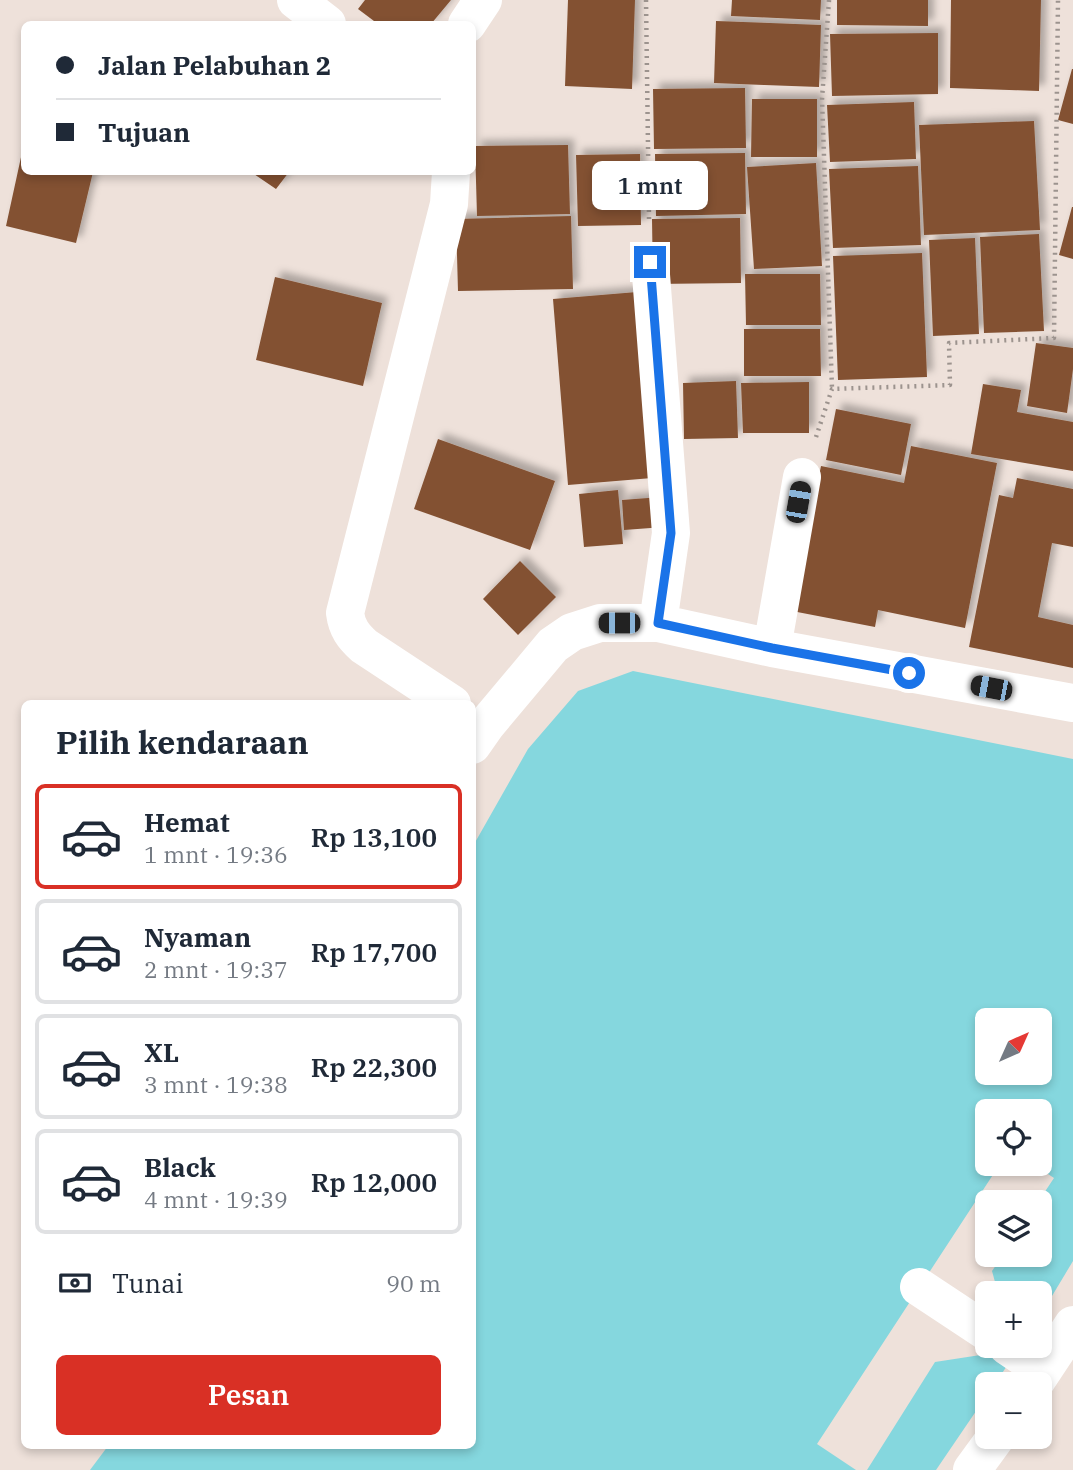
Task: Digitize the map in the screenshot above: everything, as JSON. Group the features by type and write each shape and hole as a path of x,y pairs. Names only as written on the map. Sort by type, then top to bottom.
{"street":[{"path":"296,0 323,21"},
{"path":"469,21 483,0"},
{"path":"446,700 354,638 346,626 345,613 449,204 451,175"},
{"path":"650,262 671,533 658,623"},
{"path":"772,648 802,477"},
{"path":"477,729 553,645 572,632 600,623 658,623 772,648 1073,704"},
{"path":"919,1287 975,1324"},
{"path":"1042,1372 1073,1325"},
{"path":"1019,1358 1034,1372"},
{"path":"972,1470 987,1449"}],"path":[{"path":"646,0 650,262"},
{"path":"802,477 832,389 822,99 828,0"},
{"path":"832,389 950,385 949,343 1054,338 1058,0"}],"water":[{"path":"633,671 1073,759 1073,1261 1052,1296 1052,1281 975,1281 975,1358 1012,1358 1003,1372 975,1372 975,1413 936,1470 90,1470 106,1449 476,1449 476,841 528,749 578,691"}],"pier":[{"path":"992,1176 1054,1178 1046,1190 983,1190"},
{"path":"975,1202 975,1267 995,1267 992,1271 995,1281 975,1281 975,1356 935,1362 867,1470 856,1470 817,1444"}],"building":[{"path":"365,0 451,0 434,21 374,21 358,9"},
{"path":"568,0 635,0 632,89 565,86"},
{"path":"732,0 821,0 820,20 731,16"},
{"path":"837,0 928,0 928,26 837,25"},
{"path":"951,0 1041,0 1039,91 950,88"},
{"path":"716,21 821,25 819,87 714,83"},
{"path":"938,33 938,94 832,96 830,34"},
{"path":"1073,69 1073,124 1058,120"},
{"path":"745,88 746,148 654,149 653,89"},
{"path":"752,99 817,99 817,157 751,157"},
{"path":"914,102 916,159 830,162 827,105"},
{"path":"1034,121 1040,230 924,235 919,125"},
{"path":"568,145 570,214 477,216 476,146"},
{"path":"745,153 746,214 656,216 655,154"},
{"path":"640,154 641,225 578,226 576,155"},
{"path":"21,157 21,175 92,175 76,243 6,226"},
{"path":"816,163 822,266 754,269 747,167"},
{"path":"918,166 921,245 833,248 829,169"},
{"path":"255,175 287,175 276,189"},
{"path":"1073,207 1073,259 1059,255"},
{"path":"571,216 573,289 458,291 456,219"},
{"path":"740,218 741,283 653,284 652,219"},
{"path":"1039,234 1044,331 984,333 980,237"},
{"path":"975,238 979,334 933,336 929,240"},
{"path":"922,253 927,377 838,380 833,256"},
{"path":"745,274 820,274 821,325 746,325"},
{"path":"275,277 382,303 363,386 256,360"},
{"path":"637,292 652,478 568,485 553,299"},
{"path":"744,329 820,329 821,376 744,376"},
{"path":"1036,343 1073,348 1067,413 1027,406"},
{"path":"736,381 738,438 684,439 683,383"},
{"path":"809,382 809,433 743,433 741,383"},
{"path":"983,384 1021,390 1017,412 1073,422 1073,471 971,454"},
{"path":"836,409 911,424 901,475 826,460"},
{"path":"438,439 555,481 530,550 414,509"},
{"path":"911,446 997,463 965,628 878,610 875,627 792,611 821,466 904,483"},
{"path":"1017,478 1073,489 1073,547 1052,543 1038,617 1073,625 1073,668 969,647 999,495 1013,498"},
{"path":"618,490 623,544 584,547 579,494"},
{"path":"661,497 664,527 624,530 622,500"},
{"path":"520,561 556,597 518,635 483,599"}],"route":[{"path":"650,262 671,533 658,623 772,648 909,673"}]}
